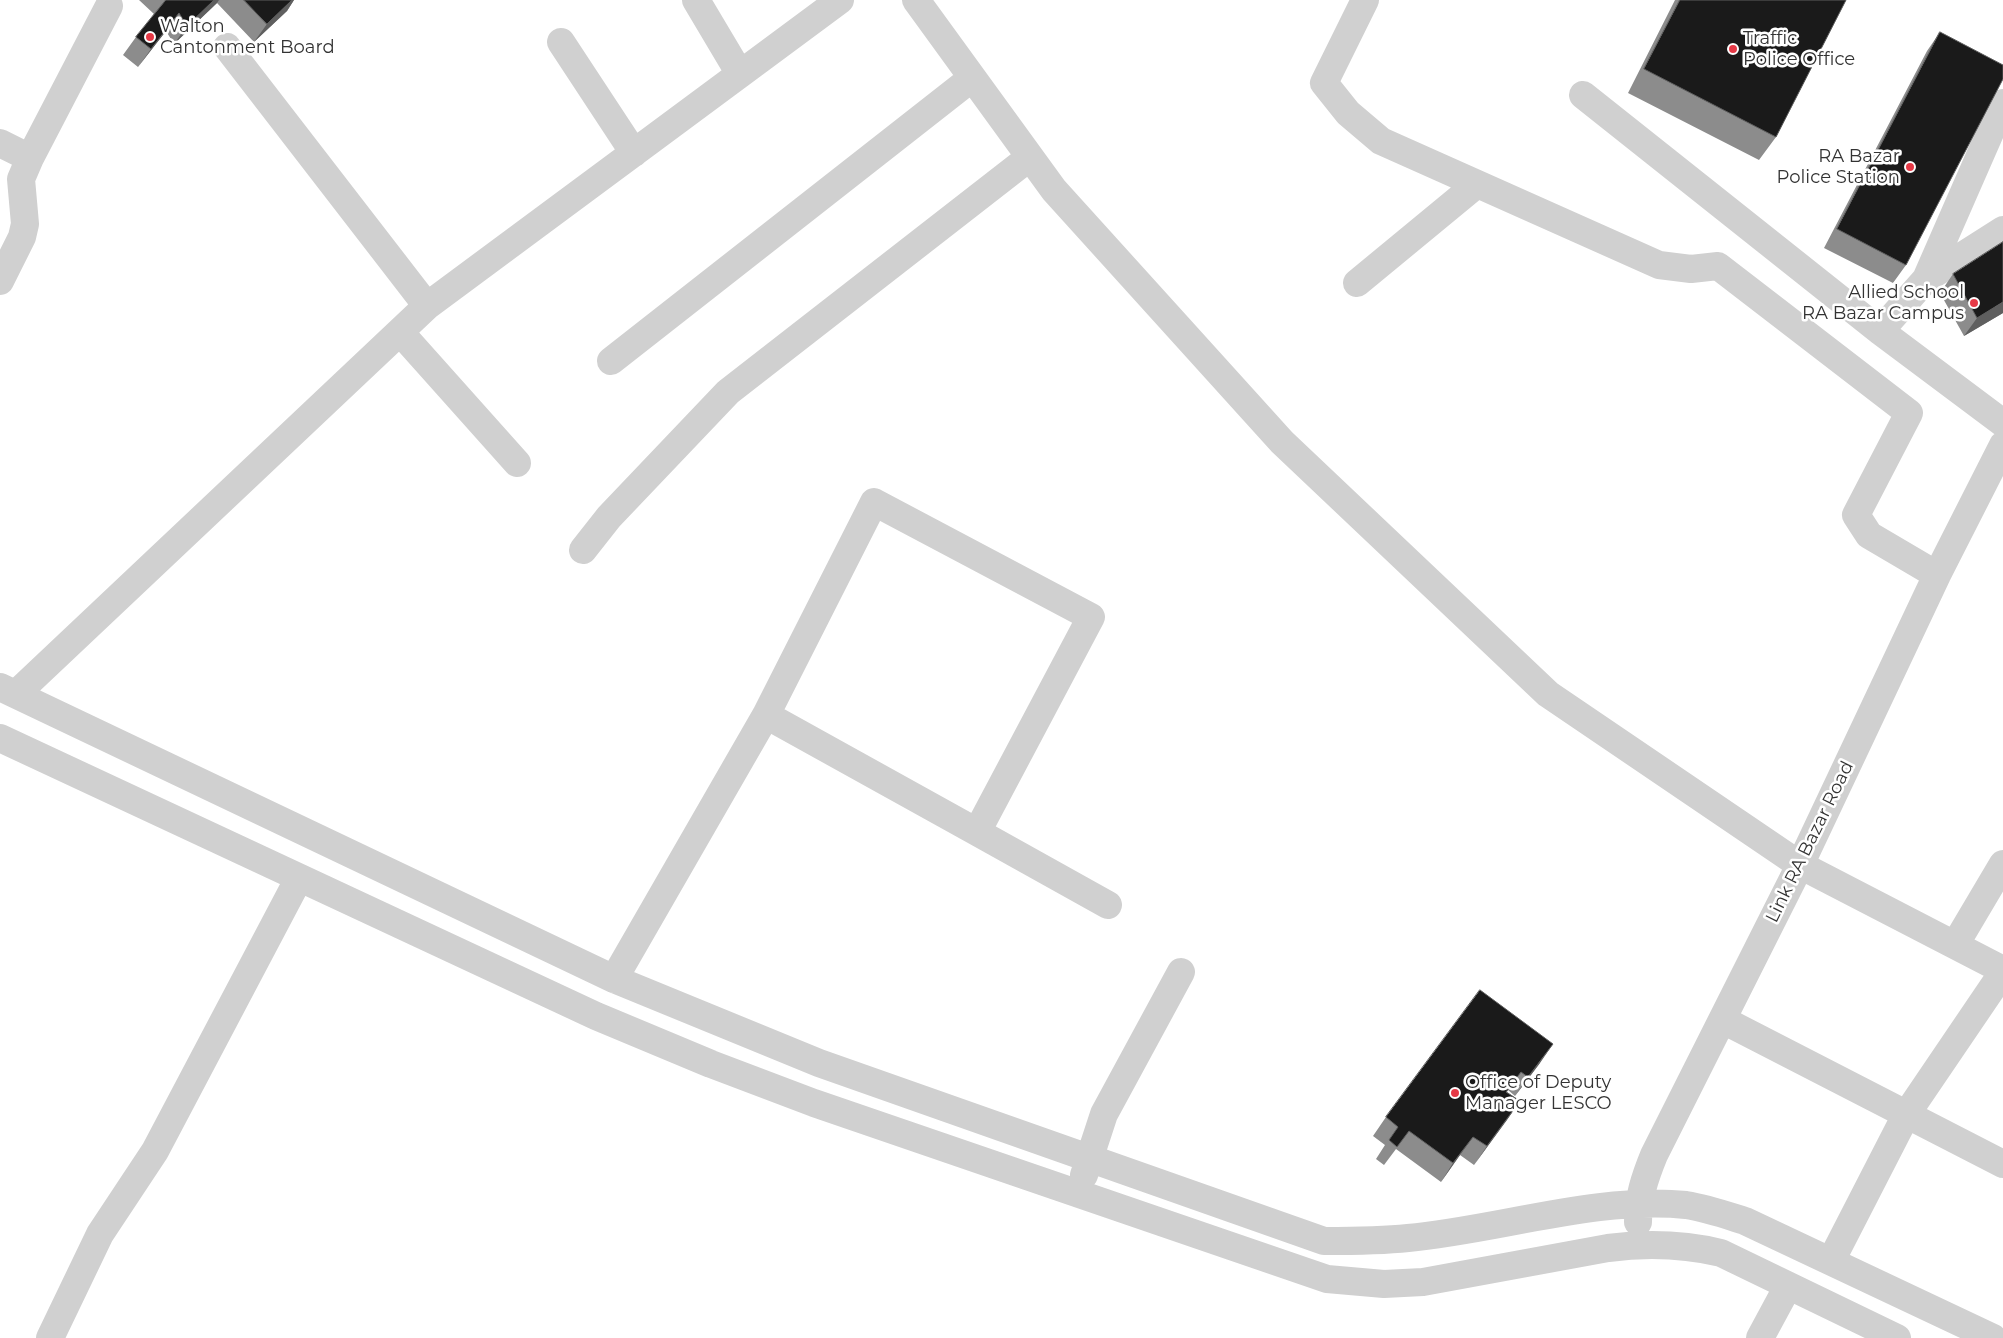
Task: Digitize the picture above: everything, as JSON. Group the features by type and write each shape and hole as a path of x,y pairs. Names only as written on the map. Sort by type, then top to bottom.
{"street":[{"path":"696,0 740,74"},
{"path":"840,0 427,306 8,690 614,978 819,1063 1324,1241 1408,1238 1588,1209 1665,1204 1689,1206 1714,1211 1745,1221 1993,1338"},
{"path":"916,0 1054,190 1282,442 1548,694 1800,865 2003,971 1906,1115 1831,1261"},
{"path":"1365,0 1324,83 1348,113 1381,141 1659,265 1691,269 1718,266 1909,413 1856,515 1870,536 1937,575"},
{"path":"0,280 22,237 25,224 21,178 109,6"},
{"path":"561,42 634,153"},
{"path":"227,47 427,306"},
{"path":"611,360 972,78"},
{"path":"1583,95 1880,331 2003,423"},
{"path":"1926,279 2003,103"},
{"path":"0,142 30,158"},
{"path":"583,550 609,517 728,392 1030,157"},
{"path":"1358,284 1478,184"},
{"path":"1880,331 1926,279 2003,230"},
{"path":"400,332 517,463"},
{"name":"Link RA Bazar Road","path":"1638,1244 1638,1205 1645,1177 1654,1155 1800,865 1937,575 2003,445"},
{"path":"614,978 766,715 874,502 1091,617 977,832"},
{"path":"766,715 1108,905"},
{"path":"0,738 596,1016 711,1064 814,1103 1327,1279 1384,1284 1423,1282 1638,1244 1693,1247 1721,1253 1897,1338"},
{"path":"1955,945 2003,864"},
{"path":"50,1338 100,1234 155,1151 299,878"},
{"path":"1079,1194 1088,1159 1104,1114 1181,972"},
{"path":"1723,1020 2003,1164"},
{"path":"1760,1338 1788,1286"}],"building":[{"path":"166,0 214,0 187,26 179,13 151,49 136,37"},
{"path":"244,0 292,0 267,24"},
{"name":"Traffic Police Office","path":"1680,0 1846,0 1776,137 1644,69"},
{"name":"RA Bazar Police Station","path":"1940,32 2003,65 2003,79 1906,265 1837,229"},
{"path":"2003,242 2003,302 1977,318 1953,274"},
{"name":"Office of Deputy Manager LESCO","path":"1480,990 1553,1044 1528,1077 1521,1072 1506,1092 1520,1101 1487,1146 1473,1137 1453,1163 1409,1131 1397,1147 1389,1140 1398,1127 1386,1117"}],"place":[{"name":"Walton Cantonment Board","path":"150,37"},
{"name":"Traffic Police Office","path":"1733,49"},
{"name":"RA Bazar Police Station","path":"1910,167"},
{"name":"Allied School RA Bazar Campus","path":"1974,303"},
{"name":"Office of Deputy Manager LESCO","path":"1455,1093"}]}
